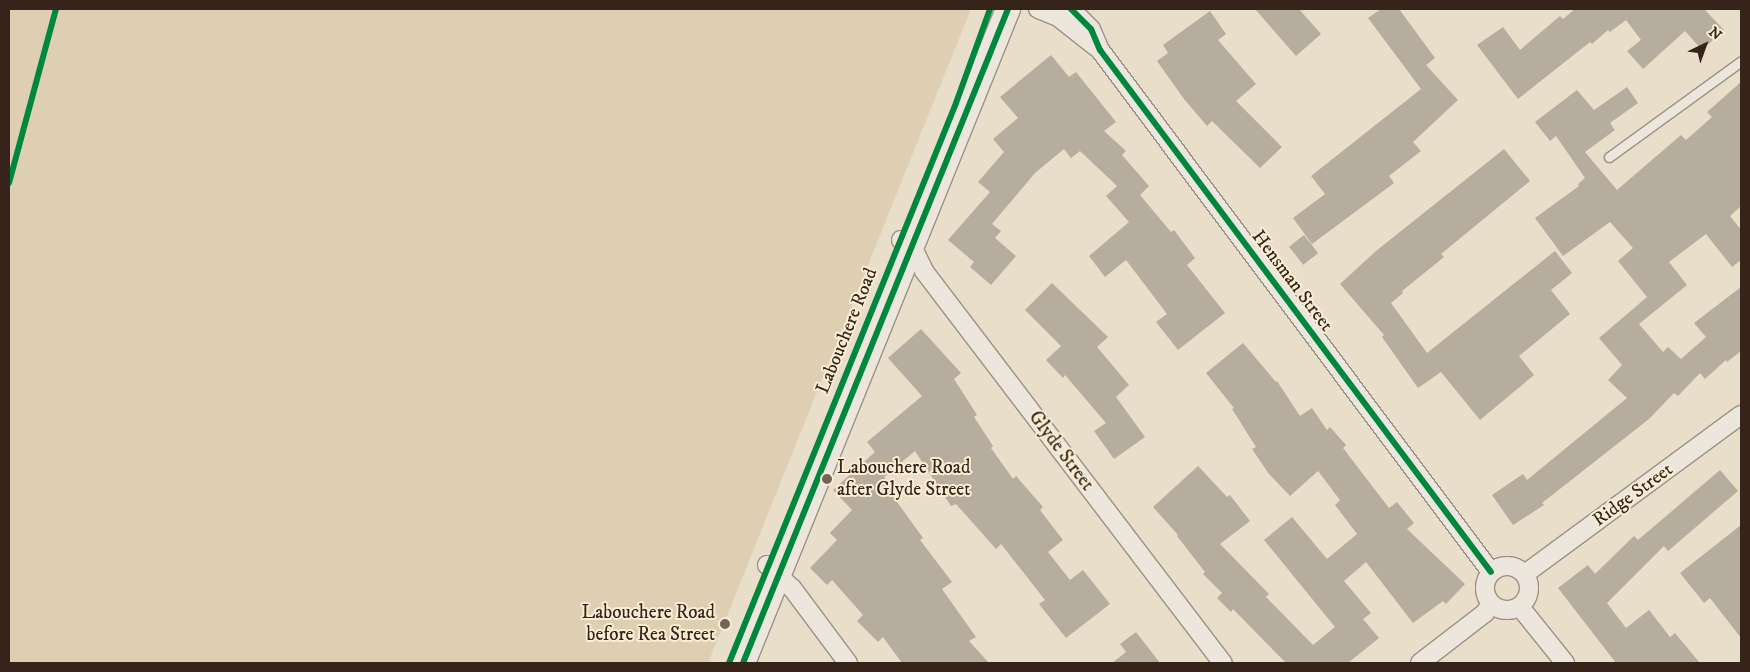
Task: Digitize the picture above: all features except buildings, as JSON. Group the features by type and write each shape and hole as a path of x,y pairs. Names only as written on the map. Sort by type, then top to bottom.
{"main road":[{"name":"Labouchere Road","path":"906,243 990,9"},
{"name":"Labouchere Road","path":"728,663 773,570 906,243 1008,9"},
{"name":"Labouchere Road","path":"743,663 773,570"}],"street":[{"name":"Hensman Street","path":"1038,9 1058,17 1100,50"},
{"name":"Hensman Street","path":"1071,9 1091,29 1100,50 1491,572"},
{"name":"Glyde Street","path":"906,243 924,271 1223,663"},
{"name":"Ridge Street","path":"1525,574 1739,421"},
{"path":"1501,566 1515,567 1525,574 1530,590 1526,601 1520,607 1513,610 1500,610 1490,604 1484,592 1485,581 1491,572 1501,566"},
{"path":"773,570 792,588 848,663"},
{"path":"1420,663 1485,613 1490,604"},
{"path":"1520,607 1565,663"}],"lane":[{"path":"1609,157 1741,60"}],"shaded area":[{"path":"9,9 971,9 708,663 9,663"}],"cycle path":[{"path":"9,183 56,9"},
{"path":"729,663 956,103 990,9"},
{"path":"743,663 1008,9"},
{"path":"1071,9 1091,29 1100,50 1491,572"}],"place":[{"name":"Labouchere Road after Glyde Street","path":"827,479"},
{"name":"Labouchere Road before Rea Street","path":"725,624"}]}
